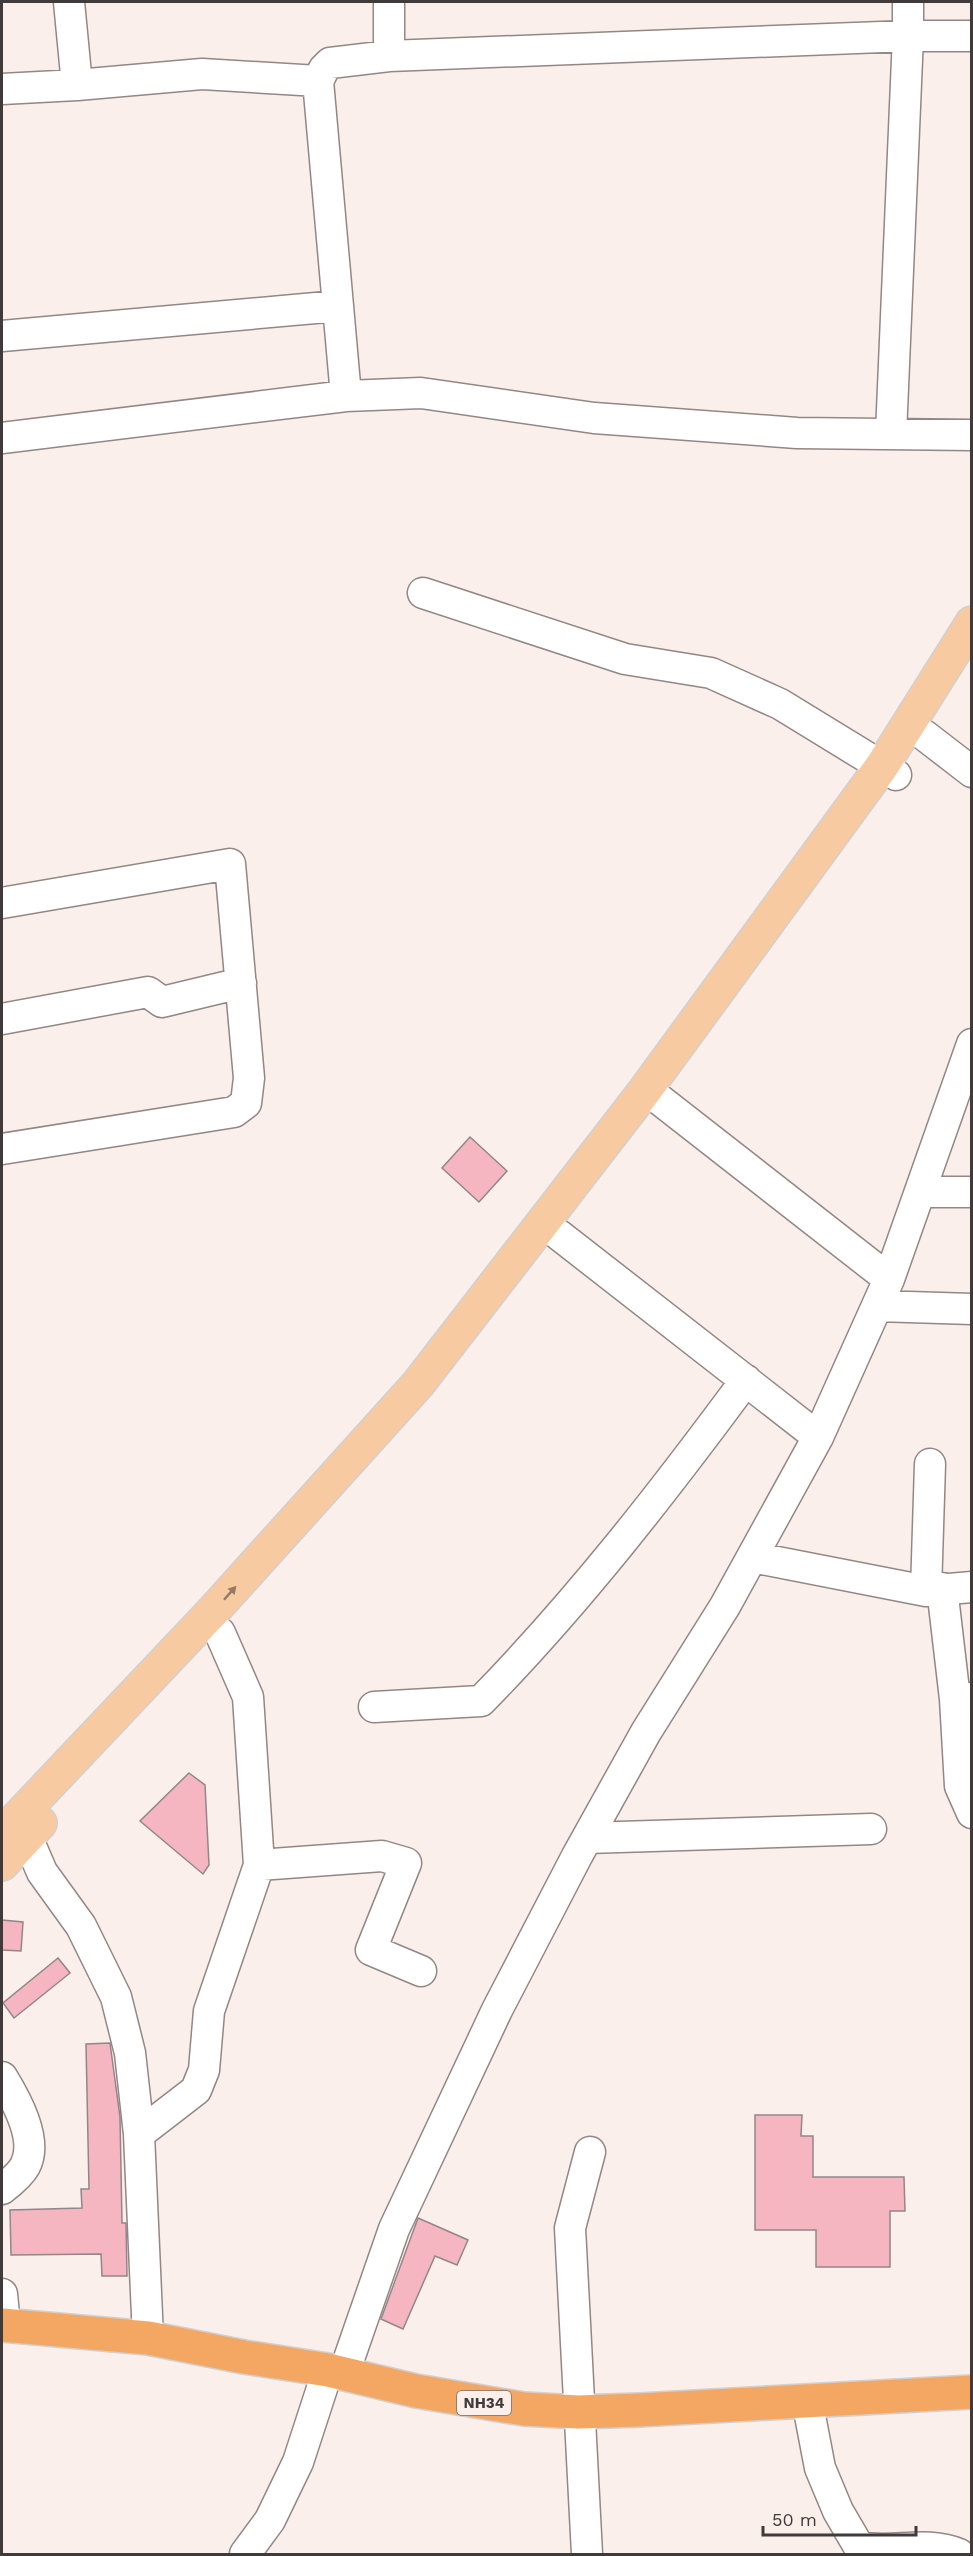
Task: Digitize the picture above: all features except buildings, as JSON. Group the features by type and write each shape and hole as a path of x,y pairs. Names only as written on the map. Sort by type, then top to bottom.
{"highway":[{"name":"NH34","path":"3,2315 336,2371 416,2391 524,2409 578,2412 639,2410 972,2392"}],"main road":[{"path":"14,1835 220,1633 325,1522 559,1235 794,918 889,770 972,623"},
{"path":"2,1864 14,1835 418,1384 889,770 924,735 972,656"}],"street":[{"path":"69,2 77,85"},
{"path":"389,2 389,56"},
{"path":"891,434 908,2"},
{"path":"346,396 318,81 330,63 389,56 908,36 972,36"},
{"path":"2,88 77,85 202,74 318,81"},
{"path":"2,336 338,306"},
{"path":"2,438 346,396 422,393 594,418 679,426 797,433 972,435"},
{"path":"423,593 625,659 711,673 780,704 889,770"},
{"path":"924,735 972,772"},
{"path":"2,903 231,864 249,1078 246,1103 234,1112 2,1149"},
{"path":"2,1019 148,992 162,1002 241,983"},
{"path":"245,2554 270,2520 298,2462 394,2229 497,2010 587,1838 646,1732 725,1606 818,1437 883,1293 920,1192 965,1087 972,1044"},
{"path":"660,1100 883,1293 972,1309"},
{"path":"920,1192 972,1192"},
{"path":"559,1235 818,1437"},
{"path":"374,1707 481,1701 514,1667 659,1497 746,1380"},
{"path":"930,1464 934,1590 963,1698 960,1786 972,1813"},
{"path":"752,1557 934,1590 972,1587"},
{"path":"139,2134 196,2090 204,2070 209,2011 259,1864 248,1697 220,1633"},
{"path":"587,1838 871,1830"},
{"path":"14,1835 81,1926 116,1997 130,2053 139,2134 148,2338"},
{"path":"259,1864 382,1856 406,1863 371,1950 421,1971"},
{"path":"2,2077 22,2116 27,2131 28,2152 26,2165 2,2189"},
{"path":"587,2554 570,2228 590,2152"},
{"path":"807,2400 820,2468 838,2511 860,2551 911,2547 935,2548 959,2554"}]}
